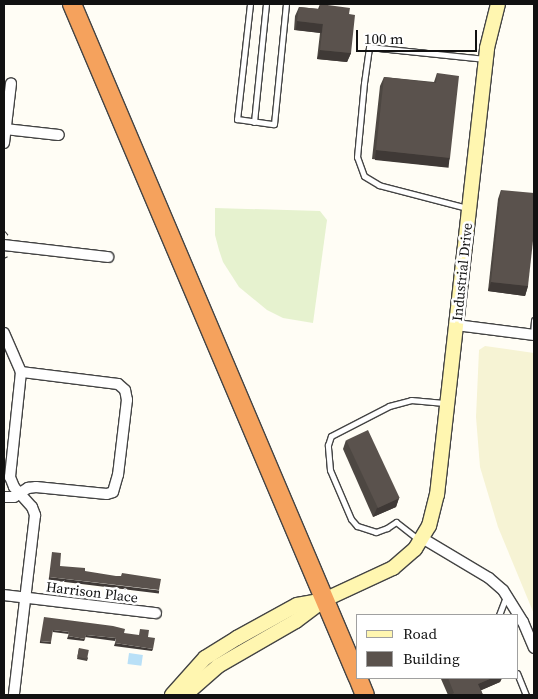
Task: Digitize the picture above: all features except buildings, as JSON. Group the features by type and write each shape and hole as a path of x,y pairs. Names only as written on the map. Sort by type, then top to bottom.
{"highway":[{"path":"72,4 356,675"},
{"path":"358,679 365,695"}],"street":[{"name":"Industrial Drive","path":"324,600 392,568 415,549 434,512 486,59 498,4"},
{"path":"4,142 11,83"},
{"path":"5,129 59,135"},
{"path":"8,242 108,257"},
{"path":"456,325 533,335"},
{"path":"4,333 21,372 10,477 35,515 14,695"},
{"path":"4,497 14,497 28,488 36,487 98,494 113,492 118,475 126,400 125,390 118,384 21,372"},
{"path":"421,540 489,578 506,595 518,614"},
{"name":"Harrison Place","path":"4,595 156,613"},
{"path":"172,695 205,658 237,638 297,605 324,600"},
{"path":"185,695 218,666 296,621 324,600"},
{"path":"518,614 534,648"}],"lane":[{"path":"250,4 237,119 274,124 286,4"},
{"path":"254,122 266,4"},
{"path":"469,208 379,185 364,176 357,157 364,83 369,47 486,59"},
{"path":"533,335 534,320"},
{"path":"421,540 396,522 376,532 357,526 351,519 330,470 329,440 332,436 389,406 412,400 447,403"},
{"path":"499,614 506,595"},
{"path":"518,675 526,695"}],"path":[{"path":"5,231 8,242"},
{"path":"4,258 10,254"}],"shaded area":[{"path":"485,346 534,353 534,614 498,527 480,467 476,417 479,350"}],"green space":[{"path":"215,208 320,211 327,220 313,323 283,318 267,310 239,287 223,262 219,250 215,235"}],"water":[{"path":"129,653 143,655 141,666 127,664"}]}
